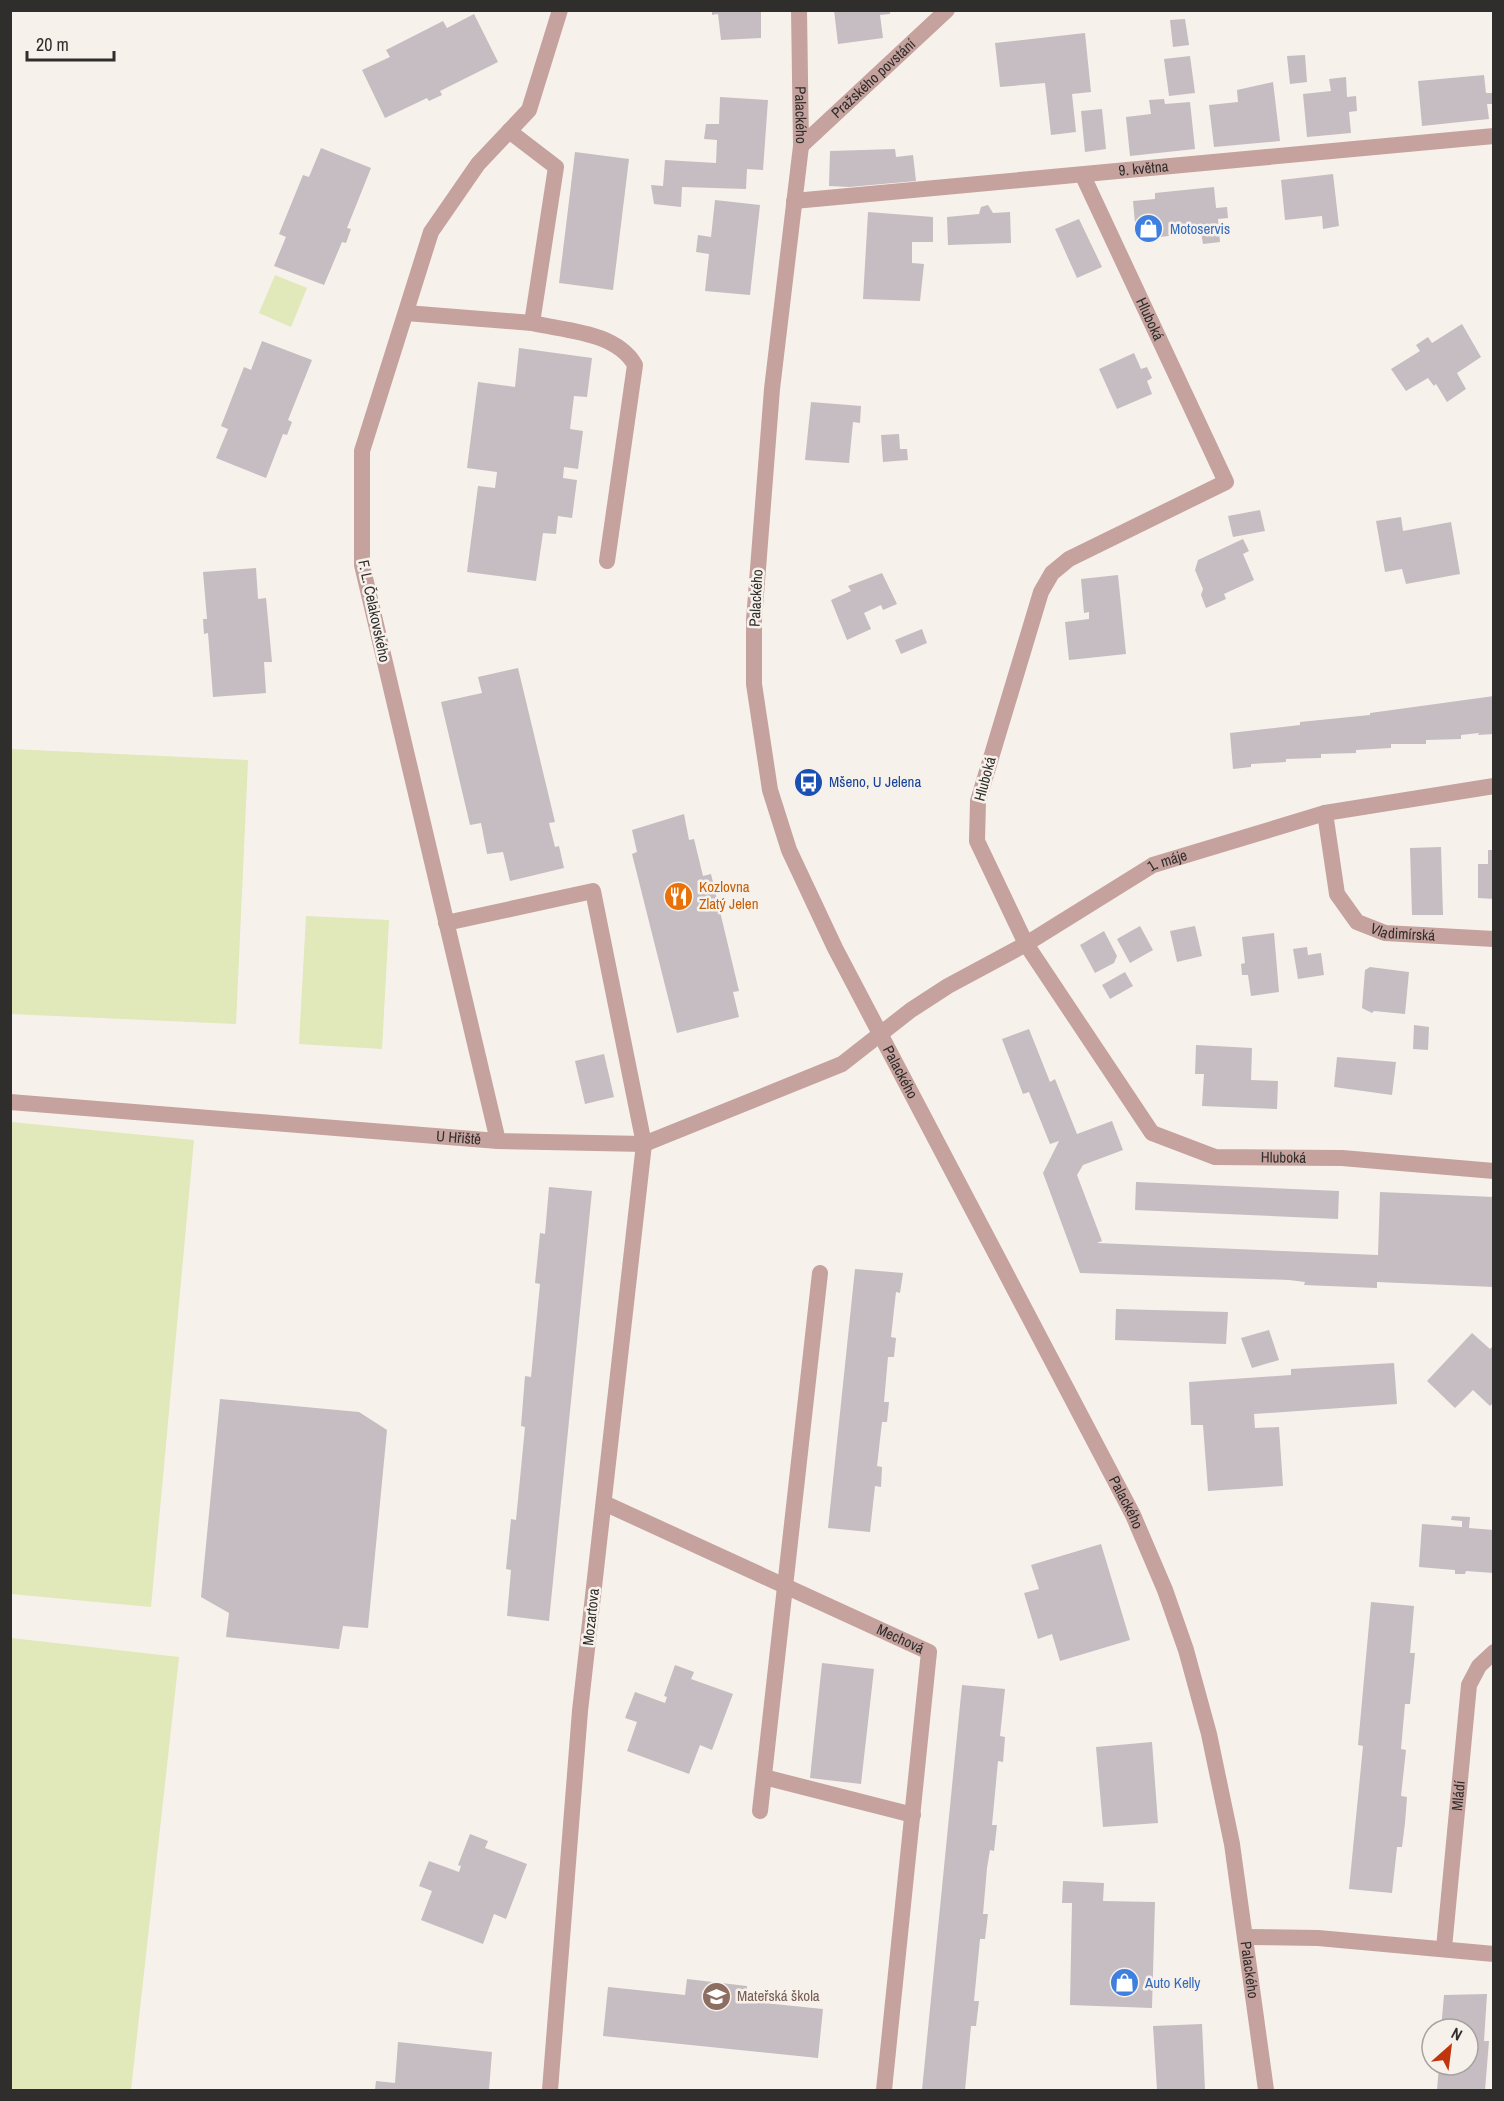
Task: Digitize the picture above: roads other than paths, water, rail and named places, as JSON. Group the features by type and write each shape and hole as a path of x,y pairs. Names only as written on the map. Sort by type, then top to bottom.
{"street":[{"name":"F. L. Čelakovského","path":"498,1142 362,565 362,451 431,232 478,164 529,110 560,10"},
{"name":"Palackého","path":"799,10 801,146 772,389 754,620 754,684 770,790 789,850 835,948 1133,1515 1165,1590 1186,1650 1209,1734 1232,1844 1266,2091"},
{"name":"Pražského povstání","path":"801,146 947,10"},
{"path":"509,131 556,167 532,323"},
{"name":"9. května","path":"794,201 1083,176 1494,136"},
{"name":"Hluboká","path":"1083,176 1226,482 1069,559 1052,573 1041,592 978,801 977,841 1026,944 1152,1133 1215,1157 1342,1158 1494,1171"},
{"path":"406,313 532,323 610,341 627,352 634,365 607,561"},
{"name":"1. máje","path":"882,1034 948,986 1026,944 1153,865 1325,813 1494,786"},
{"name":"Vladimírská","path":"1325,813 1337,894 1357,922 1385,933 1494,939"},
{"name":"Mozartova","path":"446,923 593,891 644,1144 580,1711 550,2091"},
{"name":"U Hřiště","path":"10,1102 498,1142 644,1144 842,1064 882,1034"},
{"path":"760,1811 820,1273"},
{"name":"Mechová","path":"604,1503 929,1652 884,2091"},
{"name":"Mládí","path":"1444,1948 1469,1685 1479,1666 1494,1652"},
{"path":"764,1777 912,1815"},
{"path":"1245,1937 1317,1938 1494,1954"}],"place":[{"name":"Motoservis","path":"1149,229"},
{"name":"Mšeno, U Jelena","path":"808,782"},
{"name":"Kozlovna Zlatý Jelen","path":"678,896"},
{"name":"Auto Kelly","path":"1124,1983"},
{"name":"Mateřská škola","path":"716,1996"}]}
